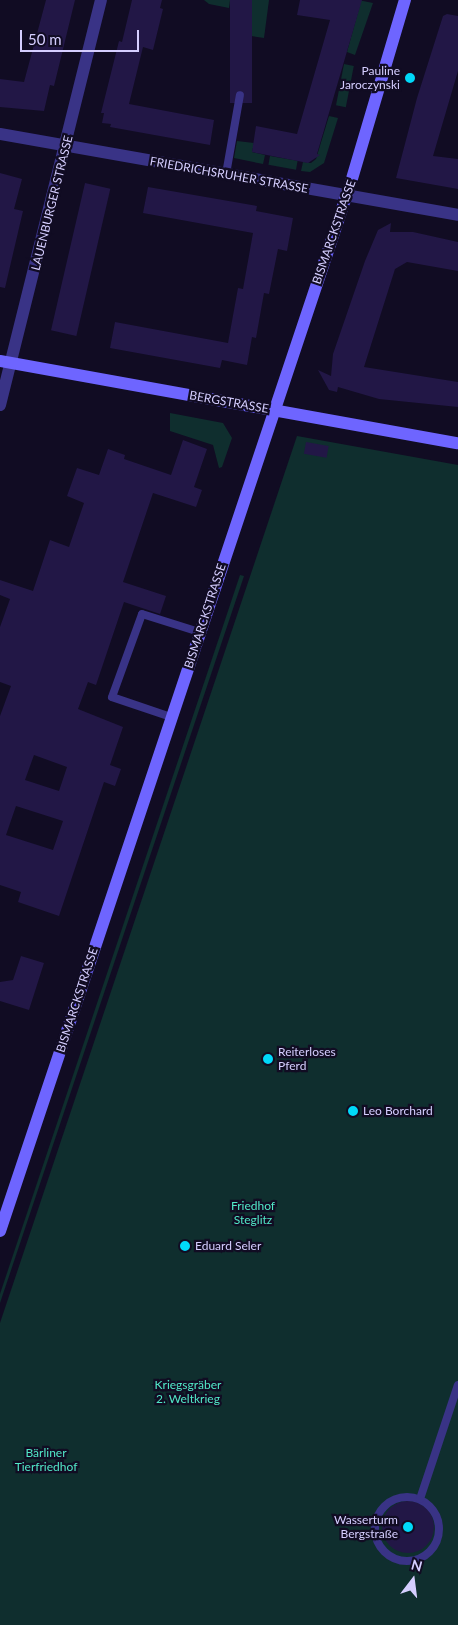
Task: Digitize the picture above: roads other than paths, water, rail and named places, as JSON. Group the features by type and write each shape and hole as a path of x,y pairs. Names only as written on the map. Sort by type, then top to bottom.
{"street":[{"name":"LAUENBURGER STRASSE","path":"0,406 6,362 66,146 101,0"},
{"name":"BISMARCKSTRASSE","path":"0,1231 273,410 347,196 405,0"},
{"name":"FRIEDRICHSRUHER STRASSE","path":"0,134 458,215"},
{"name":"BERGSTRASSE","path":"6,362 458,443"}],"lane":[{"path":"226,174 240,95"},
{"path":"171,717 112,697 142,614 199,632"},
{"path":"420,1499 458,1385"},
{"path":"403,1496 420,1499 434,1510 439,1520 437,1542 424,1557 404,1561 394,1559 378,1543 375,1533 379,1513 394,1499 403,1496"}],"place":[{"name":"Pauline Jaroczynski","path":"410,78"},
{"name":"Reiterloses Pferd","path":"268,1059"},
{"name":"Leo Borchard","path":"353,1111"},
{"name":"Eduard Seler","path":"185,1246"},
{"name":"Wasserturm Bergstraße","path":"408,1527"}],"park label":[{"name":"Friedhof Steglitz","path":"253,1213"},
{"name":"Kriegsgräber 2. Weltkrieg","path":"188,1392"},
{"name":"Bärliner Tierfriedhof","path":"46,1460"}]}
